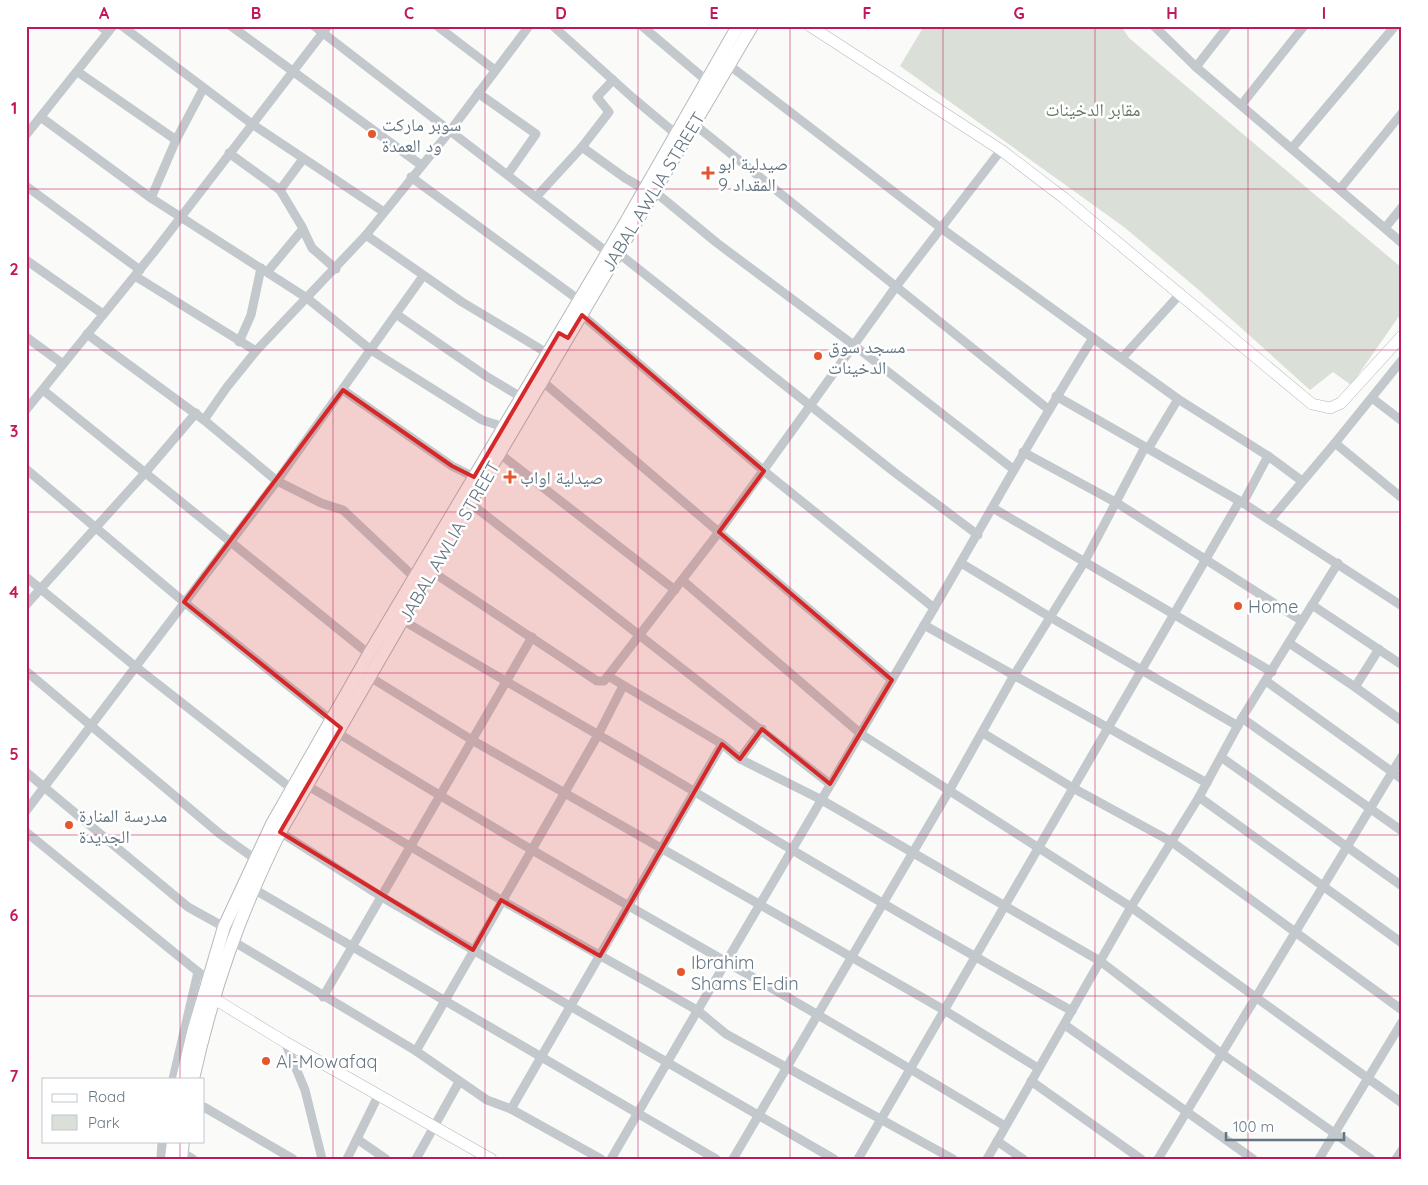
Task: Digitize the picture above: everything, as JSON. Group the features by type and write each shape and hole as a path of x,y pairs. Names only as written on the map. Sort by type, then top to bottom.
{"main road":[{"name":"JABAL AWLIA STREET","path":"182,1078 209,995 252,888 280,832 542,381 579,300 612,252 649,190 694,124 752,26"},
{"name":"JABAL AWLIA STREET","path":"649,190 676,134 737,27"},
{"name":"JABAL AWLIA STREET","path":"193,1078 209,995 203,976 254,858 359,670 547,353 582,315 612,252"},
{"path":"174,1142 182,1154"}],"street":[{"path":"26,135 42,118 110,29 100,26"},
{"path":"122,26 203,89 252,124 384,212"},
{"path":"231,26 292,73 421,165"},
{"path":"314,26 326,30 450,131 812,405 894,472 978,535"},
{"path":"437,26 495,70"},
{"path":"204,420 256,351 336,269 366,235 450,131 529,26"},
{"path":"553,26 655,118 676,134"},
{"path":"642,26 707,81"},
{"path":"810,26 1000,150 1064,198 1181,293 1312,404 1318,407 1330,408 1341,404 1402,336"},
{"path":"1154,26 1196,67 1242,104 1402,243"},
{"path":"1196,67 1228,26"},
{"path":"1242,104 1304,26"},
{"path":"1292,148 1395,26"},
{"path":"26,410 181,218 229,152 326,30"},
{"path":"728,65 941,228 1178,399 1268,456 1302,481"},
{"path":"78,72 176,140"},
{"path":"537,196 582,147 609,112 597,97 613,80"},
{"path":"151,198 176,140 203,89"},
{"path":"478,93 536,134 508,174"},
{"path":"1340,189 1402,113"},
{"path":"42,118 151,198 307,298 371,350 482,420 504,427"},
{"path":"694,124 895,288 1048,409"},
{"path":"582,147 625,178 649,190 855,346 1013,469"},
{"path":"431,571 597,681 604,681 719,532 895,288 1000,150"},
{"path":"229,152 280,190 312,248 336,269"},
{"path":"280,190 303,159"},
{"path":"411,177 579,300"},
{"path":"26,186 137,273 239,342 256,351"},
{"path":"1385,228 1402,208"},
{"path":"239,342 251,315 264,270 303,229"},
{"path":"366,235 423,276 510,333 547,353"},
{"path":"26,260 103,314"},
{"path":"26,811 277,481 423,276"},
{"path":"1122,358 1181,293"},
{"path":"396,314 486,376 521,397"},
{"path":"582,315 764,471 934,608"},
{"path":"87,334 196,413 277,481 321,503 343,510 414,577"},
{"path":"26,337 63,364"},
{"path":"612,1159 820,799 861,734 978,535 1048,409 1093,338"},
{"path":"1270,520 1336,443 1402,360"},
{"path":"542,381 892,680"},
{"path":"43,390 144,474 369,654"},
{"path":"343,390 452,466 474,477"},
{"path":"1056,396 1270,520 1402,606"},
{"path":"1372,398 1402,421"},
{"path":"733,1159 950,791 1013,677 1084,561 1146,448 1178,399"},
{"path":"26,604 144,474 196,413"},
{"path":"1336,443 1402,498"},
{"path":"1023,452 1117,503 1302,621"},
{"path":"500,454 675,590"},
{"path":"858,1159 880,1118 976,958 1108,726 1143,670 1205,558 1241,503 1268,456"},
{"path":"26,470 96,526 184,602 330,720"},
{"path":"470,503 762,729 830,784"},
{"path":"993,508 1175,613 1272,672"},
{"path":"961,563 1050,617 1240,722 1402,831"},
{"path":"986,1159 1065,1025 1131,906 1172,842 1240,722 1338,563"},
{"path":"26,577 136,667 292,789"},
{"path":"682,580 861,734 1131,906 1402,1103"},
{"path":"1312,605 1402,664"},
{"path":"404,621 506,683 695,792 790,851 976,958 1072,1010"},
{"path":"924,625 1013,677 1108,726 1207,783"},
{"path":"323,997 412,847 532,637"},
{"path":"1289,643 1355,686 1402,721"},
{"path":"1355,686 1379,649"},
{"path":"359,670 472,740 944,1010 1038,1068"},
{"path":"26,671 220,834 254,858"},
{"path":"608,676 722,744 740,759 820,799 1005,904 1100,961 1222,1054 1371,1159"},
{"path":"1266,681 1402,779"},
{"path":"416,1051 501,900 565,793 624,686"},
{"path":"740,759 762,729"},
{"path":"983,733 1073,788 1172,842 1402,1010"},
{"path":"338,734 440,797 818,1014 1005,1126"},
{"path":"511,1109 722,744"},
{"path":"1158,1159 1402,756"},
{"path":"1221,757 1402,886"},
{"path":"26,772 188,907 224,927"},
{"path":"308,786 501,900 697,1010 722,1032 787,1066 952,1159"},
{"path":"1199,797 1402,943"},
{"path":"26,832 203,976 174,1078"},
{"path":"280,832 382,897 834,1159"},
{"path":"252,888 716,1159"},
{"path":"231,940 323,997 416,1051 490,1102 511,1109 600,1159"},
{"path":"209,995 284,1042 491,1159"},
{"path":"1319,1159 1402,1022"},
{"path":"1065,1025 1253,1159"},
{"path":"284,1042 305,1090 322,1159"},
{"path":"1031,1081 1141,1159"},
{"path":"416,1159 459,1082"},
{"path":"347,1159 379,1094"},
{"path":"205,1108 293,1159"},
{"path":"357,1139 386,1159"},
{"path":"997,1141 1023,1159"},
{"path":"160,1159 162,1142"},
{"path":"1396,1159 1402,1150"}],"highlighted area":[{"path":"582,315 764,471 719,532 892,680 830,784 762,729 740,759 722,744 600,956 501,900 473,950 280,832 341,728 184,602 343,390 452,466 474,477 559,333 568,338"}],"green space":[{"name":"مقابر الدخينات","path":"924,26 1121,26 1129,38 1402,268 1402,312 1351,385 1333,372 1310,390 1200,291 1124,227 900,66"}],"place":[{"name":"سوبر ماركت ود العمدة","path":"372,134"},
{"name":"صيدلية ابو المقداد 9","path":"708,173"},
{"name":"مسجد سوق الدخينات","path":"818,356"},
{"name":"صيدلية اواب","path":"510,477"},
{"name":"Home","path":"1238,606"},
{"name":"مدرسة المنارة الجديدة","path":"69,825"},
{"name":"Ibrahim Shams El-din","path":"681,972"},
{"name":"Al-Mowafaq","path":"266,1061"}]}
